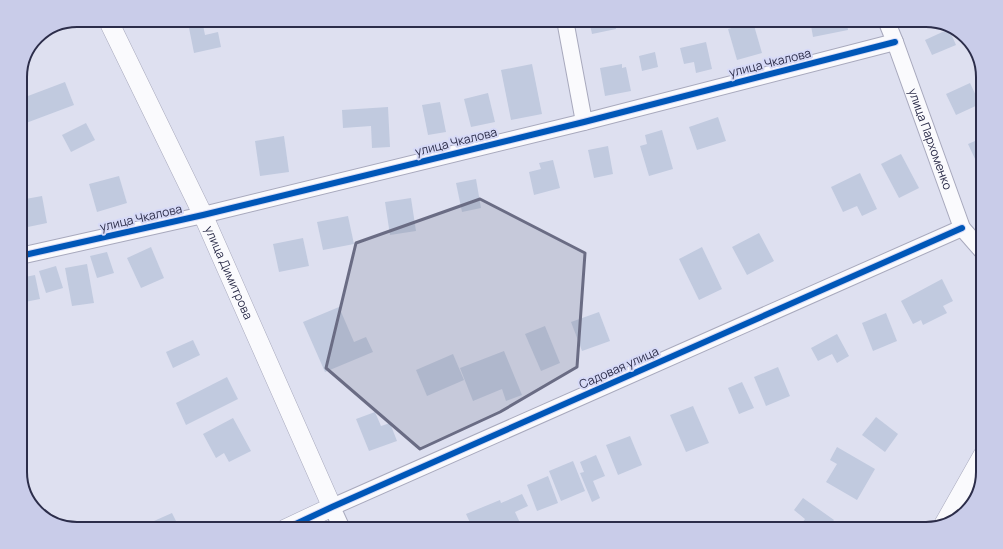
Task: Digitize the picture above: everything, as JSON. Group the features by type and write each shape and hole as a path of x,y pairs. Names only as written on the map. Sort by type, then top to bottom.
{"street":[{"name":"улица Димитрова","path":"111,27 204,215 339,522"},
{"path":"566,27 584,122"},
{"name":"улица Пархоменко","path":"889,27 962,228 976,244"},
{"name":"улица Чкалова","path":"27,254 204,215 584,122 895,42"},
{"name":"Садовая улица","path":"300,522 962,228"},
{"path":"948,516 976,467"}],"highlighted area":[{"path":"480,199 585,253 577,367 500,412 420,449 326,368 356,243"}],"building":[{"path":"203,27 205,35 218,32 221,47 194,53 189,28"},
{"path":"590,27 616,27 616,29 592,34"},
{"path":"735,27 754,27 762,53 737,60 728,29"},
{"path":"811,27 847,27 848,30 813,37"},
{"path":"945,31 951,33 956,45 932,55 925,40"},
{"path":"706,42 712,69 696,73 694,62 684,64 680,48"},
{"path":"655,52 658,67 642,71 639,56"},
{"path":"532,64 542,114 511,120 501,70"},
{"path":"622,64 622,68 626,67 631,91 605,96 600,68"},
{"path":"65,82 74,105 27,123 27,96"},
{"path":"970,83 976,96 976,106 956,115 946,94"},
{"path":"488,93 495,122 471,127 464,99"},
{"path":"440,102 446,132 428,135 422,105"},
{"path":"388,107 390,147 372,148 371,126 343,128 342,110"},
{"path":"718,117 726,141 697,150 689,127"},
{"path":"86,123 95,140 71,152 62,135"},
{"path":"662,130 673,169 649,176 640,146 647,144 645,135"},
{"path":"284,136 289,172 260,176 255,141"},
{"path":"976,141 976,161 968,144"},
{"path":"608,146 613,174 594,178 588,150"},
{"path":"901,154 919,188 899,198 881,164"},
{"path":"553,160 560,188 534,195 529,172 541,169 539,163"},
{"path":"860,173 877,209 862,216 857,206 843,212 831,187"},
{"path":"119,176 127,203 97,212 89,184"},
{"path":"476,179 481,208 462,212 456,183"},
{"path":"42,196 47,223 27,227 27,199"},
{"path":"411,198 416,231 390,235 385,202"},
{"path":"348,216 354,244 323,250 317,222"},
{"path":"759,233 774,261 747,275 732,247"},
{"path":"303,238 309,266 279,272 273,244"},
{"path":"151,247 164,278 141,288 127,258"},
{"path":"702,247 722,289 699,300 679,259"},
{"path":"107,252 114,273 97,278 90,256"},
{"path":"87,264 94,303 72,306 65,268"},
{"path":"56,266 63,288 46,293 39,271"},
{"path":"35,275 40,299 27,302 27,277"},
{"path":"942,279 953,301 943,306 947,313 923,325 921,320 913,324 901,301"},
{"path":"339,307 354,342 366,337 373,352 325,372 303,322"},
{"path":"599,312 610,341 582,351 571,322"},
{"path":"886,313 897,341 873,351 862,323"},
{"path":"545,326 560,363 541,371 525,334"},
{"path":"837,334 849,356 837,363 832,354 818,361 811,348"},
{"path":"193,340 200,355 173,368 166,352"},
{"path":"504,351 522,395 506,401 502,389 473,401 460,368"},
{"path":"453,354 464,380 427,396 416,370"},
{"path":"778,367 790,396 766,406 754,377"},
{"path":"227,377 238,399 186,425 176,403"},
{"path":"742,382 754,408 739,414 728,388"},
{"path":"693,406 709,443 686,452 670,415"},
{"path":"375,412 381,426 390,423 397,441 369,451 356,419"},
{"path":"876,417 898,434 885,452 862,435"},
{"path":"233,418 251,451 229,462 224,453 216,458 203,434"},
{"path":"630,436 642,465 618,475 606,445"},
{"path":"837,447 875,469 857,500 826,482 837,464 830,460"},
{"path":"596,455 605,476 593,481 600,498 592,502 580,473 584,472 580,462"},
{"path":"573,461 585,491 561,501 549,471"},
{"path":"548,476 558,503 537,511 527,485"},
{"path":"522,494 528,506 515,512 520,522 470,522 466,514 500,500 501,503"},
{"path":"803,498 834,520 832,522 803,522 805,519 794,510"},
{"path":"172,513 176,522 152,522"}],"cycle path":[{"path":"27,254 203,215 584,122 895,42"},
{"path":"300,522 962,228"}]}
